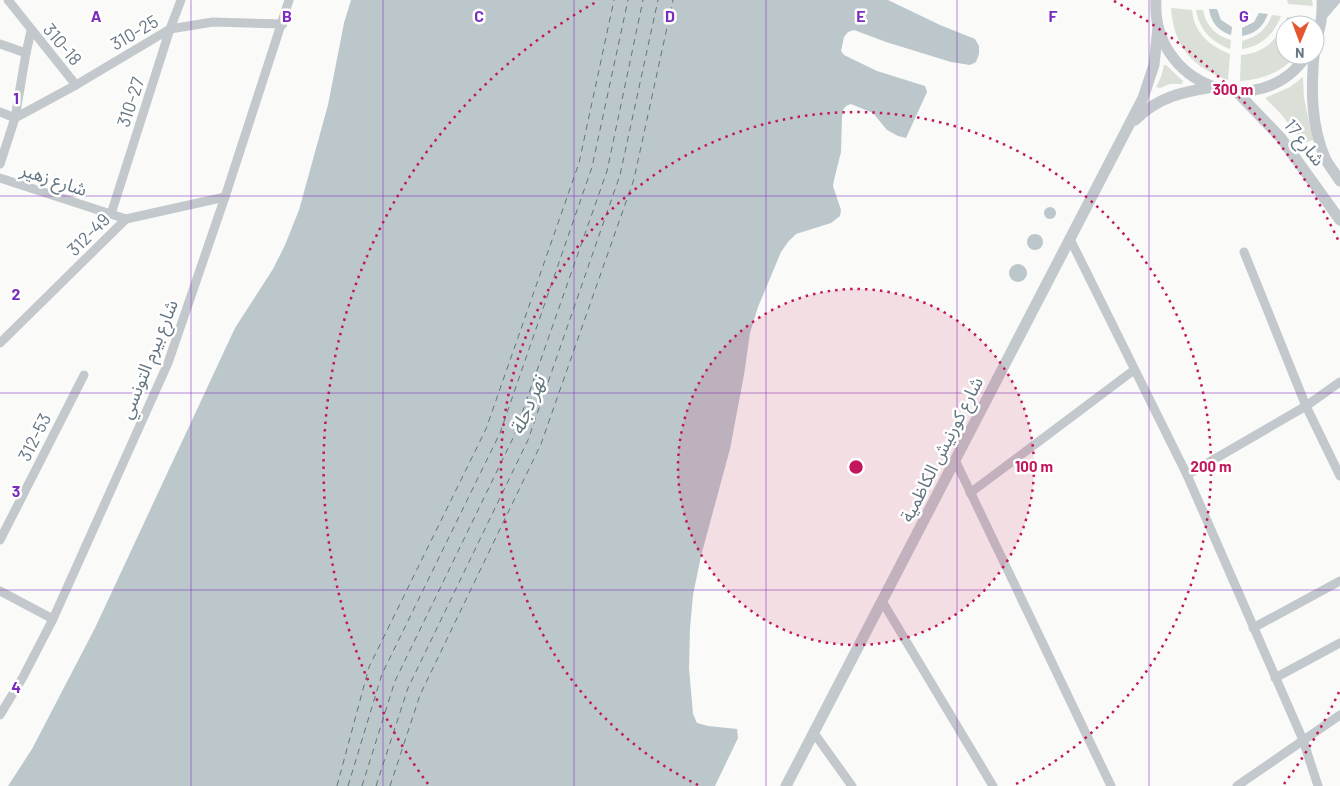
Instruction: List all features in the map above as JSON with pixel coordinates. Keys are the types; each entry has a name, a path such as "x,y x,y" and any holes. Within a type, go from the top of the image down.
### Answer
{"street":[{"name":"310-18","path":"8,0 31,32 76,85"},
{"name":"310-27","path":"111,214 181,0"},
{"name":"شارع بيرم التونسي","path":"0,715 23,677 53,619 168,363 290,0"},
{"path":"1156,0 1158,27 1169,53 1178,65 1194,78 1213,87 1236,91 1260,88 1283,79 1300,65"},
{"path":"1322,0 1323,14"},
{"path":"1323,14 1335,0"},
{"name":"310-25","path":"14,118 76,85 170,29 213,22 283,24"},
{"name":"شارع كورنيش الكاظمية","path":"786,786 1143,98 1154,65 1158,27"},
{"path":"0,164 14,118 31,32"},
{"path":"0,44 26,53"},
{"name":"شارع 17","path":"1313,65 1311,88 1315,126 1325,159 1340,180"},
{"name":"شارع كورنيش الكاظمية","path":"1126,128 1143,112 1162,100 1184,92 1213,87"},
{"name":"شارع 17","path":"1236,91 1281,138 1340,220"},
{"path":"0,112 14,118"},
{"name":"شارع زهير","path":"0,178 126,219"},
{"name":"312-49","path":"0,343 126,219 225,197"},
{"path":"1070,239 1187,475 1303,740 1318,786"},
{"path":"1244,252 1306,406 1340,476"},
{"path":"970,493 1134,370"},
{"name":"312-53","path":"0,540 84,374"},
{"path":"1187,475 1306,406 1340,382"},
{"path":"955,460 1111,786"},
{"path":"1253,628 1340,581"},
{"path":"0,591 53,619"},
{"path":"882,601 993,786"},
{"path":"1275,678 1340,643"},
{"path":"1237,786 1340,715"},
{"path":"814,733 852,786"}],"shaded area":[{"path":"1287,0 1312,0 1313,6 1288,4"},
{"path":"1171,8 1192,10 1196,25 1204,38 1230,54 1228,80 1204,69 1187,54 1176,34"},
{"path":"1196,10 1203,10 1204,16 1212,30 1231,40 1230,49 1218,43 1207,34 1200,24"},
{"path":"1272,15 1275,15 1275,28 1271,34 1255,46 1242,49 1242,41 1260,32 1267,25"},
{"path":"1275,39 1275,65 1286,65 1264,77 1240,81 1241,55 1250,54"},
{"path":"1164,65 1183,81 1182,84 1156,87"},
{"path":"1303,77 1304,98 1313,140 1304,143 1280,113 1265,98 1290,87"}],"water":[{"name":"نهر دجلة","path":"351,0 888,0 940,25 975,39 979,46 976,62 970,65 951,62 854,30 848,32 844,37 841,51 844,55 877,71 925,86 927,92 906,138 887,130 873,113 851,104 843,110 841,152 833,186 841,210 840,216 831,223 796,234 788,242 781,252 758,307 750,333 730,449 701,556 693,595 690,628 689,668 693,714 697,723 737,729 738,738 715,786 8,786 32,749 95,628 235,328 273,269 285,245 299,210 328,105 344,23"},
{"path":"1209,9 1217,9 1221,20 1232,27 1231,35 1222,31 1216,25 1211,18"},
{"path":"1259,13 1268,14 1264,23 1255,32 1242,36 1242,28 1254,22"},
{"path":"1052,207 1055,208 1055,218 1048,219 1045,218 1044,211 1045,208"},
{"path":"1035,234 1043,242 1035,250 1027,242"},
{"path":"1018,264 1024,267 1027,273 1024,279 1018,282 1012,279 1009,273 1012,267"}],"ferry route":[{"path":"337,786 369,667 486,429 579,163 614,0"},
{"path":"348,786 382,674 500,433 592,167 628,0"},
{"path":"362,786 395,681 514,436 607,171 643,0"},
{"path":"376,786 408,688 528,440 620,175 658,0"},
{"path":"390,786 420,695 541,444 634,179 673,0"}]}
